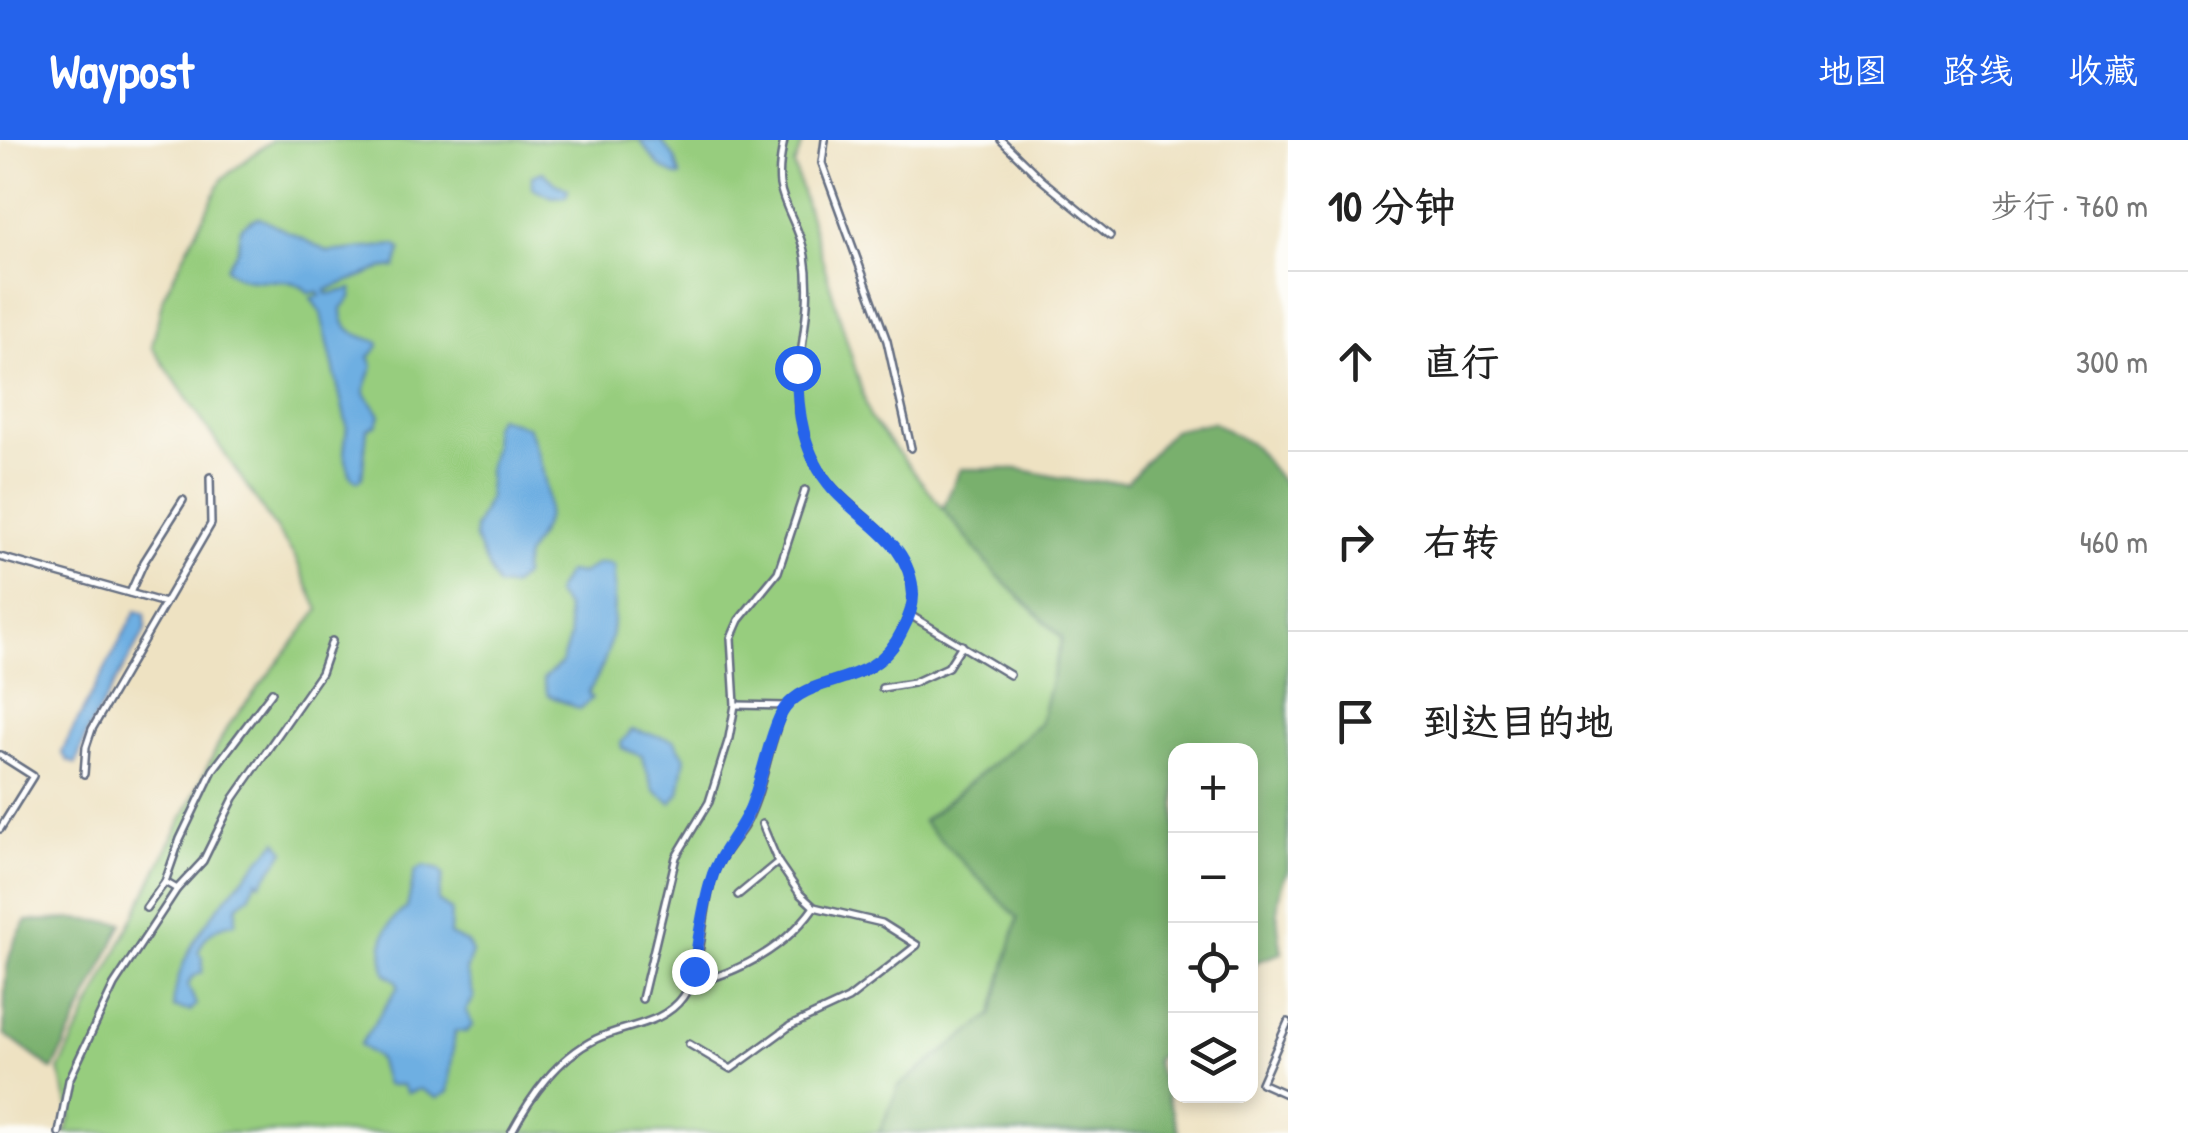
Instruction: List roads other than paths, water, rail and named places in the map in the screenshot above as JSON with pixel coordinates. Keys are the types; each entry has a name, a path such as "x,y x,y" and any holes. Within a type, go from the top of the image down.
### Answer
{"street":[{"path":"510,1133 541,1085 562,1062 593,1040 645,1024 671,1011 691,984 713,875 744,826 786,706 805,693 849,678 885,656 894,647 910,614 913,596 903,557 882,532 832,488 817,466 803,433 797,401 797,368 809,302 799,227 780,188 784,140"},
{"path":"824,140 822,163 827,182 887,341 911,448"},
{"path":"1000,140 1110,236"},
{"path":"84,774 92,729 212,524 210,476"},
{"path":"642,998 676,857 709,802 730,738 735,704 730,638 738,620 778,572 805,490"},
{"path":"130,593 144,562 183,500"},
{"path":"0,557 165,603"},
{"path":"910,614 1010,676"},
{"path":"59,1133 70,1080 114,986 176,889 203,860 234,798 321,674 332,641"},
{"path":"882,688 913,683 948,667 962,645"},
{"path":"146,908 165,882 180,839 213,770 272,692"},
{"path":"735,704 786,706"},
{"path":"0,755 33,776 0,829"},
{"path":"689,1044 731,1069 790,1026 848,999 916,945 882,923 814,907 778,862 762,824"},
{"path":"738,895 778,862"},
{"path":"165,882 176,889"},
{"path":"691,984 716,978 780,945 800,928 814,907"},
{"path":"1288,1022 1261,1083 1288,1095"}],"water":[{"path":"640,140 660,140 675,158 680,176 658,165"},
{"path":"543,172 568,189 566,196 552,197 532,187 532,176"},
{"path":"259,217 329,252 395,245 401,249 396,267 380,269 326,290 327,294 352,289 351,298 342,308 344,322 379,346 369,357 373,366 365,390 380,415 377,424 367,429 362,478 358,481 351,477 344,453 347,426 321,313 311,298 320,296 318,292 309,293 290,282 246,279 226,268 236,252 241,229"},
{"path":"498,417 528,427 546,486 548,509 525,559 523,576 511,587 497,586 475,539 475,528 489,497 492,428"},
{"path":"605,563 614,566 612,632 604,661 588,693 592,698 580,709 548,695 543,679 561,664 570,637 566,607 555,594 567,572 582,574"},
{"path":"136,611 145,614 146,629 87,732 76,764 68,761 62,753 69,737"},
{"path":"632,730 674,740 685,757 679,793 671,803 653,789 642,756 622,748 621,743"},
{"path":"277,841 285,851 237,906 235,923 208,935 198,952 203,958 202,972 191,978 188,985 196,1005 190,1011 173,1007 177,982 197,937"},
{"path":"424,866 440,870 443,875 438,901 451,910 450,935 467,943 472,952 466,971 474,997 466,1011 473,1025 466,1032 455,1031 448,1092 437,1098 420,1089 407,1093 402,1085 386,1085 378,1058 360,1045 398,987 397,981 386,974 384,936 392,921 407,908 415,871"}]}
